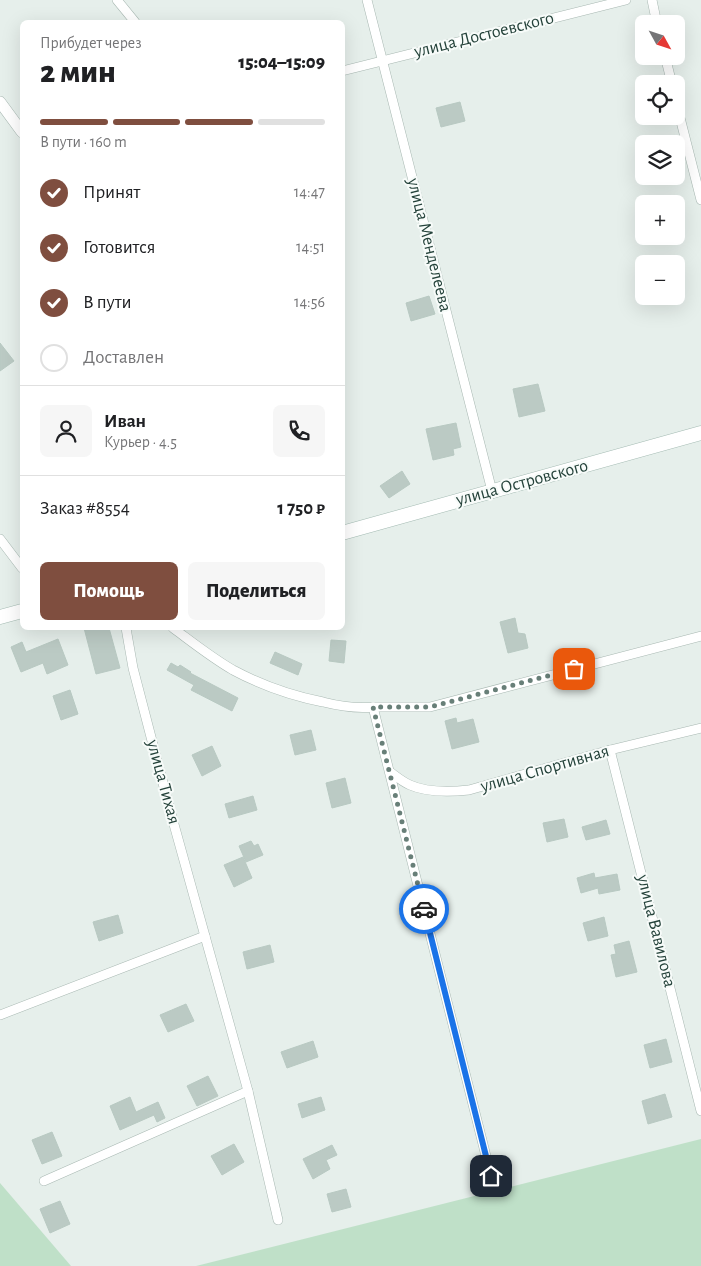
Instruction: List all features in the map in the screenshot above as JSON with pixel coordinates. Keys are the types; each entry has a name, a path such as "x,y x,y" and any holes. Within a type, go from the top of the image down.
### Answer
{"main road":[{"name":"улица Островского","path":"345,532 701,433"},
{"path":"0,616 20,611"}],"street":[{"path":"117,0 133,20"},
{"name":"улица Менделеева","path":"367,0 492,491"},
{"name":"улица Достоевского","path":"345,70 626,0"},
{"path":"652,0 655,15"},
{"path":"0,102 20,129"},
{"path":"682,125 701,200"},
{"path":"0,540 20,565"},
{"name":"улица Тихая","path":"126,630 136,678 248,1091 278,1220"},
{"path":"176,630 232,669 270,687 305,698 362,709 373,707 430,707 701,636"},
{"path":"373,707 491,1176"},
{"name":"улица Спортивная","path":"390,772 411,785 437,791 469,790 610,750 701,728"},
{"name":"улица Вавилова","path":"610,750 701,1111"},
{"path":"0,1015 205,936"},
{"path":"44,1181 248,1091"}],"green space":[{"path":"701,1139 701,1266 196,1266"},
{"path":"0,1183 71,1266 0,1266"}],"building":[{"path":"460,102 465,121 441,127 436,108"},
{"path":"429,296 435,314 411,321 406,303"},
{"path":"0,343 14,361 0,371"},
{"path":"538,384 545,411 519,417 513,389"},
{"path":"456,423 461,447 453,449 454,455 433,460 426,429"},
{"path":"402,471 410,484 389,498 380,486"},
{"path":"515,618 518,633 525,634 528,648 508,653 500,622"},
{"path":"85,630 110,630 120,668 96,674"},
{"path":"58,639 68,665 47,674 43,663 21,672 11,647 22,642 26,652"},
{"path":"331,640 346,641 344,663 329,661"},
{"path":"275,652 302,664 298,675 270,663"},
{"path":"171,663 178,667 180,665 190,673 238,698 232,711 191,690 194,685 167,670"},
{"path":"70,690 78,714 61,720 53,696"},
{"path":"456,718 457,723 473,719 479,742 452,749 445,721"},
{"path":"311,730 316,750 295,755 290,735"},
{"path":"212,746 221,766 202,776 192,755"},
{"path":"345,778 351,803 332,808 326,783"},
{"path":"253,796 257,810 229,818 225,804"},
{"path":"564,819 568,837 547,842 543,823"},
{"path":"606,820 610,834 586,840 582,827"},
{"path":"251,841 254,846 258,844 263,855 246,862 239,846"},
{"path":"243,857 252,878 234,887 224,865"},
{"path":"594,873 595,878 617,874 620,890 599,894 598,888 581,893 577,878"},
{"path":"118,915 123,933 99,941 93,922"},
{"path":"604,917 608,936 588,941 583,923"},
{"path":"629,941 637,972 616,977 611,955 616,954 614,945"},
{"path":"270,945 274,962 247,969 243,952"},
{"path":"186,1004 194,1021 168,1032 160,1015"},
{"path":"666,1039 672,1062 650,1068 644,1045"},
{"path":"313,1041 318,1057 287,1068 281,1052"},
{"path":"208,1076 218,1096 197,1106 187,1086"},
{"path":"665,1094 672,1117 648,1124 642,1101"},
{"path":"130,1097 136,1112 158,1102 165,1118 157,1122 154,1115 120,1130 110,1106"},
{"path":"321,1097 325,1110 302,1118 298,1104"},
{"path":"52,1132 62,1156 42,1164 32,1140"},
{"path":"234,1144 244,1162 222,1175 211,1156"},
{"path":"332,1145 337,1155 326,1160 330,1169 313,1179 303,1159"},
{"path":"346,1189 351,1207 332,1212 327,1194"},
{"path":"60,1201 70,1224 50,1233 40,1209"}],"way so far":[{"path":"424,909 373,707 430,707 574,669"}],"route":[{"path":"424,909 491,1176"}]}
